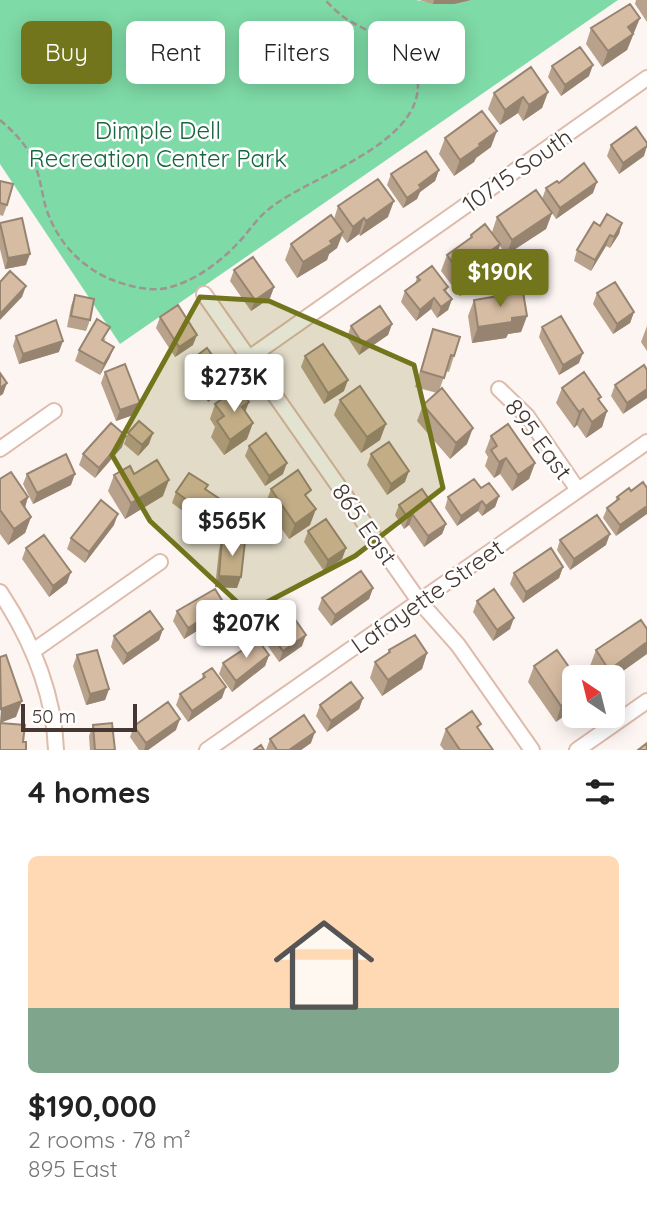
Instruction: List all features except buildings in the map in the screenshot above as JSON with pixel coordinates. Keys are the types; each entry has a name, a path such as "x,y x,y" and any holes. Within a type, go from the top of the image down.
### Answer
{"street":[{"name":"10715 South","path":"249,358 647,78"},
{"name":"865 East","path":"204,294 419,601 458,645 532,750"},
{"name":"895 East","path":"499,389 527,416 578,490"},
{"path":"0,449 54,411"},
{"name":"Lafayette Street","path":"207,750 647,442"},
{"path":"33,651 159,562"},
{"path":"0,592 33,651 52,713 56,750"},
{"path":"578,750 647,701"}],"path":[{"path":"0,120 15,133 27,149 40,178 56,233 73,254 110,279 140,288 171,288 215,265 268,209 291,193 367,153 382,142 400,125 415,105 419,89 412,62 402,52 344,17 325,0"}],"highlighted area":[{"path":"200,297 269,301 414,365 443,488 355,556 248,612 150,521 112,455"}],"green space":[{"name":"Dimple Dell Recreation Center Park","path":"0,0 416,0 443,3 471,0 618,0 120,344 0,164"}]}
